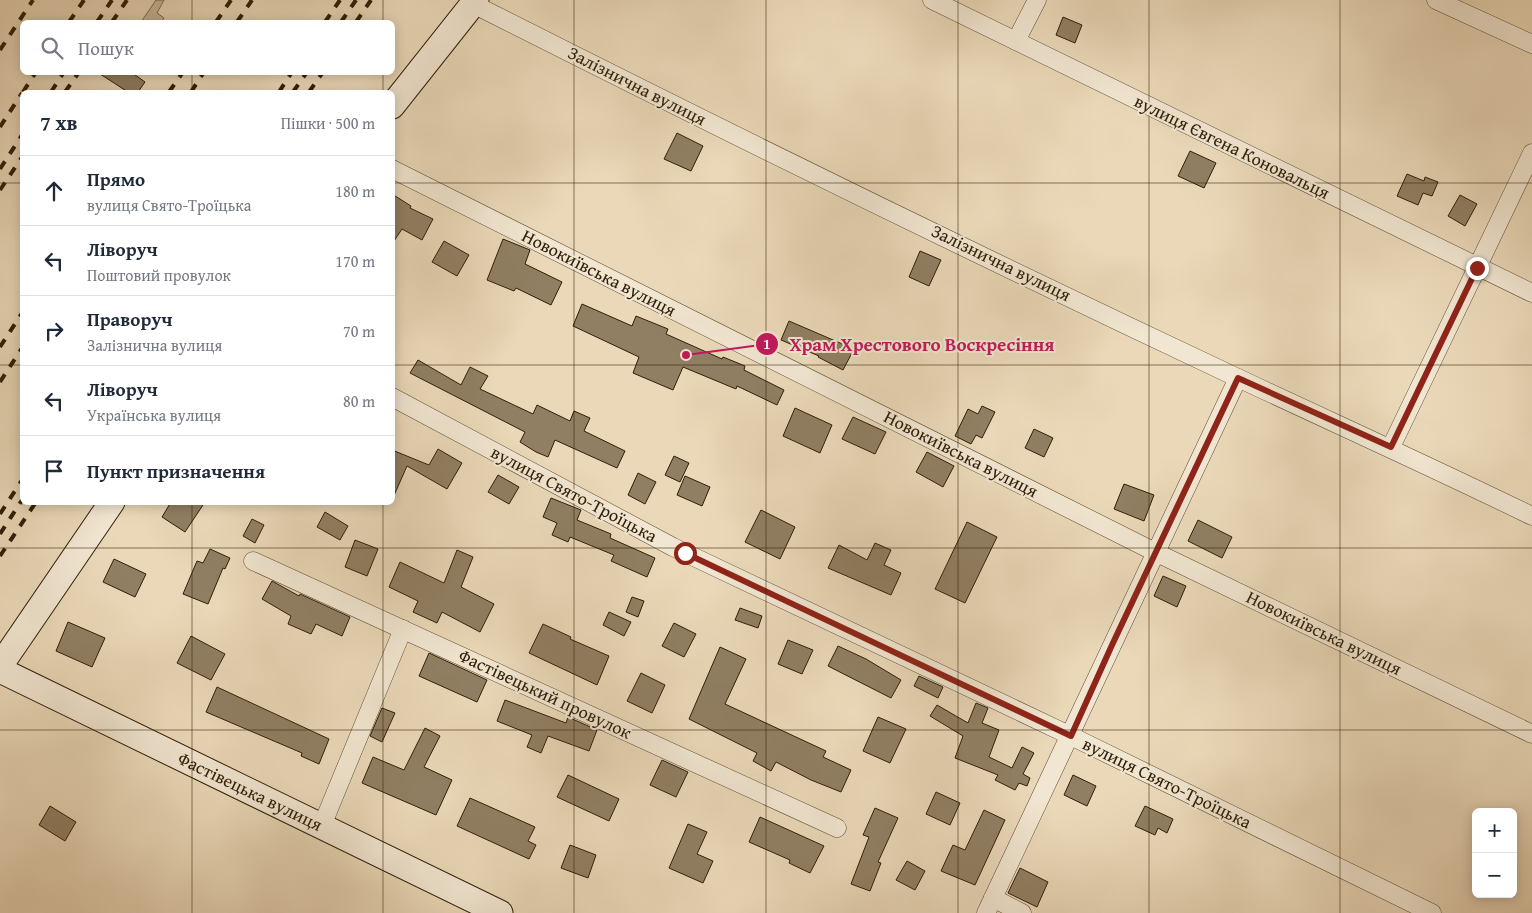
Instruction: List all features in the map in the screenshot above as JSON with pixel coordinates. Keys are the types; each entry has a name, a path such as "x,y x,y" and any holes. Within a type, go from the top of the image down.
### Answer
{"main road":[{"path":"395,102 475,2"},
{"path":"0,666 110,505"},
{"name":"Фастівецька вулиця","path":"0,670 321,828 500,913"}],"street":[{"name":"вулиця Євгена Коновальця","path":"932,0 1532,294"},
{"path":"1016,41 1037,0"},
{"path":"1436,0 1532,44"},
{"name":"Залізнична вулиця","path":"475,2 694,115 1238,378 1391,447 1532,516"},
{"path":"1391,447 1532,153"},
{"name":"Новокиївська вулиця","path":"395,171 1155,552 1532,734"},
{"path":"1022,913 990,905 1238,378"},
{"name":"вулиця Свято-Троїцька","path":"395,399 673,547 1071,736 1432,913"},
{"name":"Фастівецький провулок","path":"253,561 837,828"},
{"path":"321,828 403,629"}],"shaded area":[{"path":"156,0 164,0 157,13 164,18 162,20 142,20"}],"building":[{"path":"1063,17 1082,25 1075,43 1056,35"},
{"path":"102,75 135,75 145,82 139,90 125,90"},
{"path":"677,133 703,146 691,171 664,159"},
{"path":"1190,151 1216,163 1204,188 1178,176"},
{"path":"1407,174 1424,181 1425,177 1438,182 1432,196 1423,193 1418,205 1397,196"},
{"path":"1460,195 1477,204 1465,226 1448,216"},
{"path":"395,196 411,206 410,208 433,219 422,240 402,229 395,240"},
{"path":"503,239 530,250 525,264 562,282 551,305 516,288 514,291 487,280"},
{"path":"444,241 469,255 457,276 432,262"},
{"path":"920,251 941,260 929,286 909,277"},
{"path":"582,304 632,326 636,316 668,329 666,334 722,359 723,357 745,366 744,370 784,390 777,405 737,386 736,389 683,367 673,390 633,373 639,357 573,326"},
{"path":"789,321 854,349 843,370 819,356 781,340"},
{"path":"418,360 461,385 470,367 488,376 480,389 533,414 537,405 570,421 574,411 590,418 584,431 625,451 617,468 555,440 548,457 536,452 520,442 525,432 410,373"},
{"path":"982,406 995,412 982,438 976,435 971,444 955,436 968,409 978,414"},
{"path":"795,408 832,425 820,453 783,436"},
{"path":"853,417 886,432 875,454 842,439"},
{"path":"1034,429 1053,438 1044,457 1025,448"},
{"path":"438,449 462,463 447,489 407,466 395,493 395,451 429,465"},
{"path":"927,452 954,466 943,487 916,472"},
{"path":"674,456 689,463 680,482 665,475"},
{"path":"638,473 656,482 645,504 628,495"},
{"path":"498,475 519,487 509,504 488,492"},
{"path":"685,476 710,487 702,506 677,495"},
{"path":"1124,484 1154,495 1144,521 1114,509"},
{"path":"551,498 581,510 577,520 611,534 610,538 655,558 647,577 611,561 614,555 570,537 568,542 552,535 557,523 543,517"},
{"path":"169,505 203,505 185,532 162,517"},
{"path":"761,510 795,527 780,559 745,542"},
{"path":"325,512 348,526 340,540 317,527"},
{"path":"252,519 264,525 255,543 243,536"},
{"path":"1198,520 1232,537 1222,558 1188,541"},
{"path":"967,522 997,537 965,603 935,589"},
{"path":"355,540 378,549 367,576 345,567"},
{"path":"875,543 891,550 884,565 901,573 891,595 828,568 839,545 867,560"},
{"path":"210,549 230,558 225,569 223,568 208,604 183,594 197,561 203,563"},
{"path":"457,550 473,557 461,587 494,604 480,632 442,612 437,623 413,612 418,601 389,587 400,562 444,583"},
{"path":"114,559 146,574 135,597 103,582"},
{"path":"1163,576 1186,586 1177,607 1154,596"},
{"path":"272,581 299,596 300,594 350,617 342,636 316,624 311,634 288,624 291,616 262,599"},
{"path":"632,597 644,601 638,617 626,612"},
{"path":"740,608 762,616 758,628 735,620"},
{"path":"609,612 631,622 624,636 603,625"},
{"path":"68,622 105,638 92,667 56,651"},
{"path":"674,623 696,634 684,657 662,646"},
{"path":"543,624 571,637 570,639 609,656 597,685 529,653"},
{"path":"191,636 225,654 211,680 177,663"},
{"path":"788,640 813,650 802,674 778,664"},
{"path":"838,646 866,659 901,680 891,698 828,666"},
{"path":"720,647 746,659 725,704 826,751 823,757 851,770 841,792 811,780 776,762 771,771 753,761 757,753 689,719"},
{"path":"429,653 487,680 477,702 419,676"},
{"path":"641,673 665,685 652,713 627,701"},
{"path":"919,676 943,687 938,698 914,686"},
{"path":"217,687 329,739 319,764 301,756 302,753 206,712"},
{"path":"505,700 566,723 568,717 597,730 589,751 548,736 541,753 527,747 532,735 497,721"},
{"path":"976,703 988,708 982,723 999,730 989,757 1012,768 1022,747 1034,753 1023,774 1030,778 1027,786 1019,783 1015,790 995,780 998,775 955,758 963,736 930,716 937,705 968,723"},
{"path":"382,708 395,713 382,742 370,736"},
{"path":"878,717 906,729 890,763 863,751"},
{"path":"425,728 440,736 424,767 452,780 436,815 362,783 373,757 404,770"},
{"path":"662,760 688,772 676,797 650,785"},
{"path":"568,775 619,799 609,821 557,797"},
{"path":"1073,775 1096,786 1087,806 1064,795"},
{"path":"936,792 960,803 950,825 926,814"},
{"path":"470,798 535,827 528,841 536,845 529,859 457,826"},
{"path":"50,806 76,822 65,841 39,825"},
{"path":"1145,806 1173,819 1167,833 1158,828 1155,835 1135,826"},
{"path":"875,808 898,818 878,862 881,863 870,891 851,884 869,837 863,835"},
{"path":"984,810 1005,820 975,885 941,871 953,845 965,850"},
{"path":"760,817 824,846 810,873 789,863 790,860 749,842"},
{"path":"688,824 707,832 697,854 713,861 703,883 669,868"},
{"path":"570,845 596,855 588,878 561,868"},
{"path":"907,861 925,871 915,890 896,880"},
{"path":"1020,868 1048,882 1037,907 1008,893"}],"railway":[{"path":"0,50 33,0"},
{"path":"70,20 84,0"},
{"path":"98,20 112,0"},
{"path":"113,20 127,0"},
{"path":"217,20 231,0"},
{"path":"238,20 252,0"},
{"path":"326,20 340,0"},
{"path":"342,20 356,0"},
{"path":"357,20 371,0"},
{"path":"24,90 34,75"},
{"path":"52,90 62,75"},
{"path":"66,90 77,75"},
{"path":"170,90 181,75"},
{"path":"192,90 202,75"},
{"path":"280,90 290,75"},
{"path":"294,90 305,75"},
{"path":"310,90 321,75"},
{"path":"0,127 20,96"},
{"path":"0,169 20,138"},
{"path":"0,190 20,160"},
{"path":"0,347 20,316"},
{"path":"0,382 20,351"},
{"path":"0,514 20,483"},
{"path":"0,534 20,503"},
{"path":"0,556 34,505"}],"place":[{"name":"Храм Хрестового Воскресіння","path":"686,355"}],"route":[{"path":"685,553 1071,736 1238,378 1391,447 1477,268"}]}
